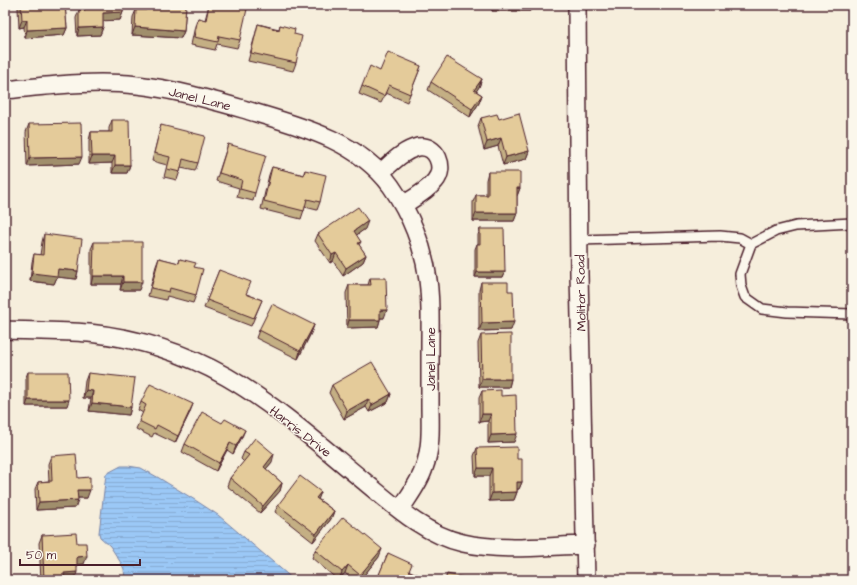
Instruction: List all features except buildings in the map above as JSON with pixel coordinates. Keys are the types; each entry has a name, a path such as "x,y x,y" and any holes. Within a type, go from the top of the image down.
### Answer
{"street":[{"name":"Molitor Road","path":"577,5 579,240 586,580"},
{"name":"Janel Lane","path":"5,90 66,84 95,83 136,85 172,90 303,127 341,144 364,158 380,173 391,186 403,205 421,247 430,293 429,452 424,470 400,510"},
{"path":"380,173 401,155 420,147 428,148 439,158 439,174 436,180 403,205"},
{"name":"Harris Drive","path":"5,330 104,335 162,348 199,363 226,376 254,394 400,510 428,528 462,543 483,547 502,548 586,545"}],"lane":[{"path":"852,223 796,226 776,231 750,244 740,274 741,286 745,296 762,309 787,312 852,314"},
{"path":"579,240 720,236 740,238 750,244"}],"water":[{"path":"121,466 141,468 218,515 294,580 125,580 124,569 121,563 110,546 100,537 99,533 106,474"}]}
